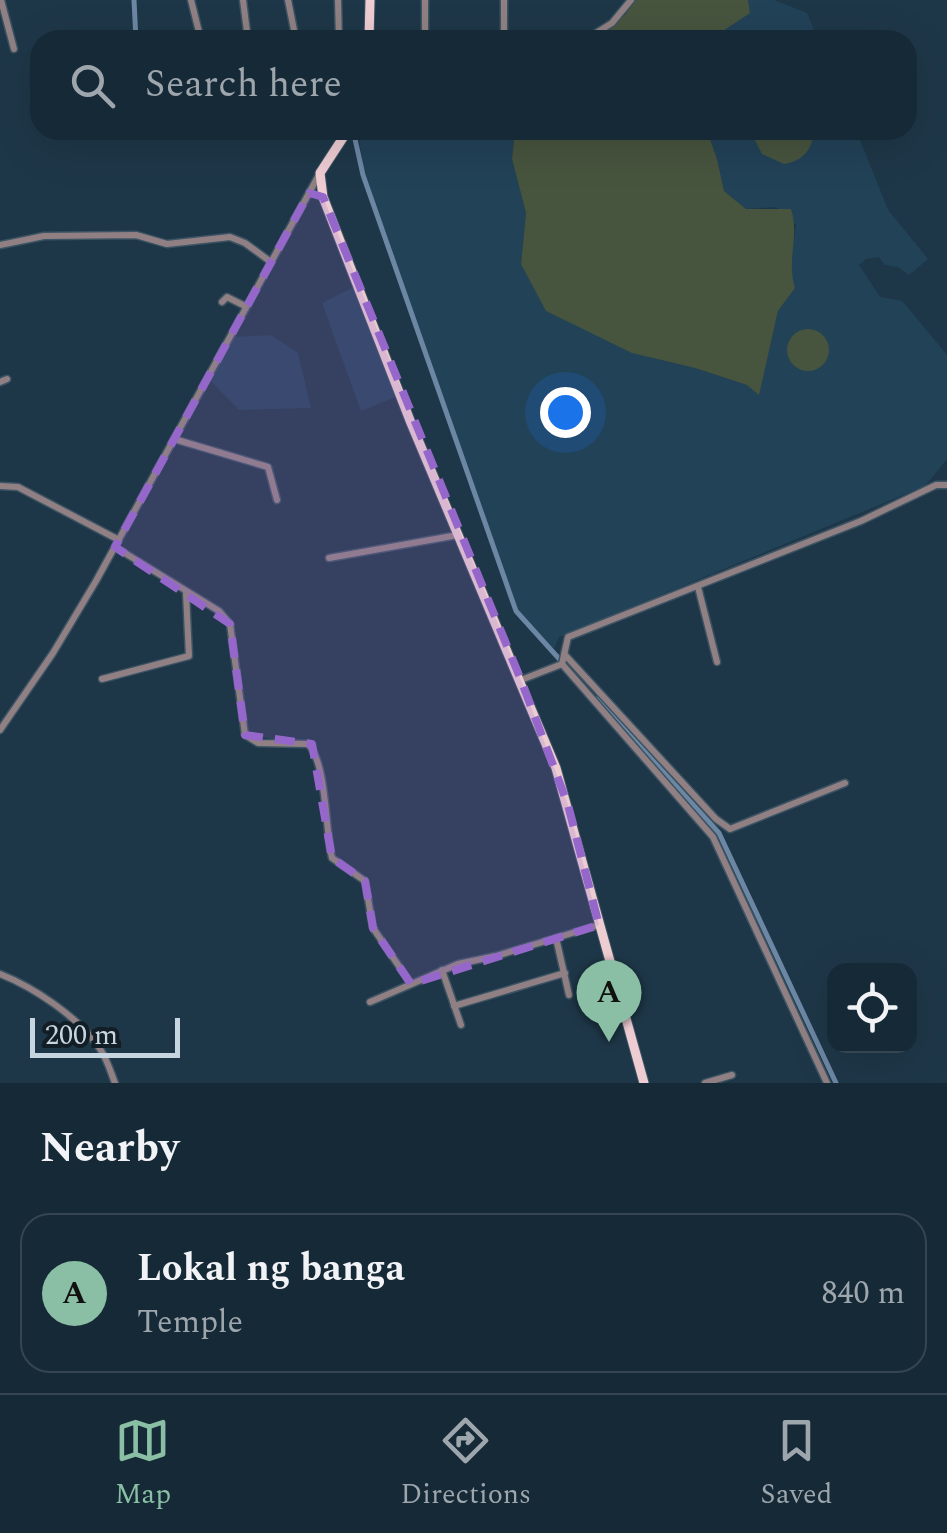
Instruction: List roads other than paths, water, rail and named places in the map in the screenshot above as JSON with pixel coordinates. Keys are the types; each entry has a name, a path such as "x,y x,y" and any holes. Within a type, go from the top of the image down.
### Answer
{"main road":[{"path":"367,0 367,30"},
{"path":"341,140 320,173 323,197 458,535 521,680 568,805 644,1083"},
{"path":"309,194 323,197"}],"street":[{"path":"1,0 14,50"},
{"path":"191,0 198,30"},
{"path":"243,0 247,30"},
{"path":"288,0 294,30"},
{"path":"338,0 339,30"},
{"path":"425,30 426,0"},
{"path":"504,0 504,30"},
{"path":"602,30 631,0"},
{"path":"0,730 53,654 117,543 320,173"},
{"path":"0,245 44,236 136,236 167,244 230,237 271,262"},
{"path":"222,302 226,297 246,306"},
{"path":"174,439 268,467 276,500"},
{"path":"827,1083 713,837 564,661 568,637 861,521 936,486 947,485"},
{"path":"0,486 18,488 117,543 218,611 230,624 245,735 258,743 308,744 314,750 332,858 365,881 373,928 412,984"},
{"path":"330,558 458,535"},
{"path":"698,587 717,662"},
{"path":"102,679 189,656 186,592"},
{"path":"521,680 564,661"},
{"path":"564,661 730,829 845,783"},
{"path":"370,1002 442,970 599,925"},
{"path":"556,938 569,995"},
{"path":"442,970 460,1026"},
{"path":"454,1006 565,973"},
{"path":"0,974 40,994 94,1040 115,1083"},
{"path":"705,1083 732,1075"}],"waterway":[{"path":"134,0 136,30"},
{"path":"355,140 363,175 516,611 562,662"},
{"path":"597,699 719,833 836,1083"}],"place":[{"name":"Lokal ng banga","path":"609,1042"}]}
